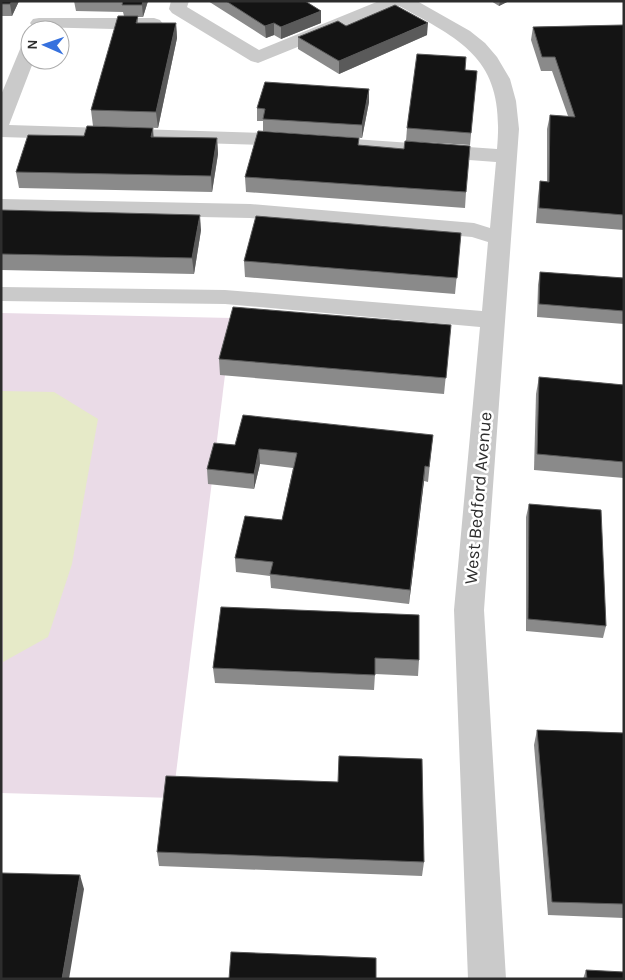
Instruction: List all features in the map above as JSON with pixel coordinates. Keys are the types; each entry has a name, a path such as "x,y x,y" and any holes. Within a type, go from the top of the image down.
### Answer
{"street":[{"path":"180,1 178,8 258,57 395,1"},
{"name":"West Bedford Avenue","path":"403,1 473,41 490,59 500,79 508,111 500,238 468,610 487,979"},
{"path":"70,21 206,25"},
{"path":"1,122 21,70"},
{"path":"1,131 268,139 506,156"},
{"path":"1,206 250,211 474,230 500,238"},
{"path":"1,294 225,297 493,320"}],"shaded area":[{"path":"1,313 232,318 173,798 1,793"},
{"path":"1,391 54,392 98,419 72,564 48,637 3,662"}],"building":[{"path":"1,1 12,1 10,4 1,4"},
{"path":"123,1 143,1 142,5 122,5"},
{"path":"226,1 305,1 321,11 281,27 274,23 265,26"},
{"path":"395,5 428,23 339,61 298,37 338,21 346,26"},
{"path":"118,16 138,16 136,23 176,23 156,112 91,110"},
{"path":"624,25 624,215 539,208 540,181 549,182 550,115 575,117 555,57 542,57 533,27"},
{"path":"417,54 466,57 465,70 477,71 471,133 407,128"},
{"path":"265,82 369,89 362,125 263,119 265,109 257,108"},
{"path":"87,126 153,128 151,137 217,138 211,176 16,172 28,135 84,136"},
{"path":"258,131 359,138 358,145 404,149 405,141 470,146 466,192 245,177"},
{"path":"1,210 200,215 192,258 1,254"},
{"path":"256,216 461,233 457,278 244,261"},
{"path":"540,272 624,278 624,311 539,304"},
{"path":"233,307 451,325 446,378 219,359"},
{"path":"539,377 624,385 624,462 537,454"},
{"path":"243,415 433,435 429,467 425,466 410,590 270,574 273,562 235,558 245,516 282,520 297,453 259,449 254,474 207,469 214,443 235,445"},
{"path":"529,504 601,510 606,626 528,619"},
{"path":"221,607 419,615 419,660 375,658 375,675 213,668"},
{"path":"537,730 624,733 624,904 552,902"},
{"path":"339,756 422,759 424,862 157,852 166,776 338,782"},
{"path":"1,873 80,875 62,979 1,979"},
{"path":"231,952 376,958 376,979 229,979"},
{"path":"586,970 624,972 624,979 587,979"}]}
